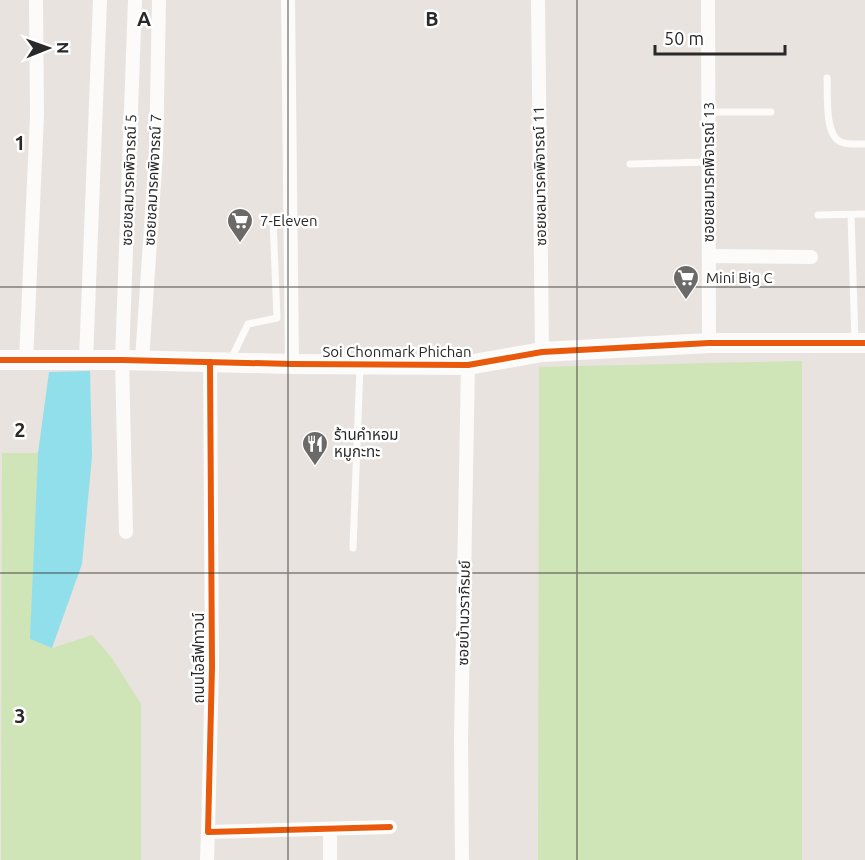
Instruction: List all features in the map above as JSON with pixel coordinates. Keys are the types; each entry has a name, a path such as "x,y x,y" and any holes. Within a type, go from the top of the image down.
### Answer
{"street":[{"path":"26,361 37,115 36,0"},
{"path":"86,361 100,0"},
{"name":"ซอยชลมารคพิจารณ์ 5","path":"132,360 135,0"},
{"name":"ซอยชลมารคพิจารณ์ 7","path":"132,360 156,153 159,0"},
{"path":"288,0 292,364"},
{"name":"ซอยชลมารคพิจารณ์ 11","path":"538,0 542,352"},
{"name":"ซอยชลมารคพิจารณ์ 13","path":"708,0 709,344"},
{"path":"709,256 811,257"},
{"name":"Soi Chonmark Phichan","path":"0,360 468,365 542,352 709,344 860,343"},
{"path":"126,532 132,360"},
{"name":"ถนนไอลีฟทาวน์","path":"207,860 212,667 210,362"},
{"name":"ซอยบ้านวราภิรมย์","path":"462,860 461,739 468,365"},
{"path":"208,832 390,827"},
{"path":"330,829 330,860"}],"lane":[{"path":"827,78 829,124 832,135 839,142 865,144"},
{"path":"709,112 771,112"},
{"path":"630,164 709,162"},
{"path":"851,214 860,343"},
{"path":"818,215 865,214"},
{"path":"230,362 248,324 277,318 273,219"},
{"path":"353,548 360,364"}],"green space":[{"path":"802,361 802,860 538,860 539,367"},
{"path":"2,453 38,453 31,639 52,648 92,635 112,658 141,704 141,860 1,860"}],"water":[{"path":"90,371 92,456 82,564 52,648 30,639 38,453 49,372"}],"cycle path":[{"path":"0,360 468,365 542,352 709,343 865,343"},
{"path":"210,362 212,667 208,832 390,827"}],"place":[{"name":"7-Eleven","path":"240,244"},
{"name":"Mini Big C","path":"686,301"},
{"name":"ร้านคำหอม หมูกะทะ","path":"315,467"}]}
